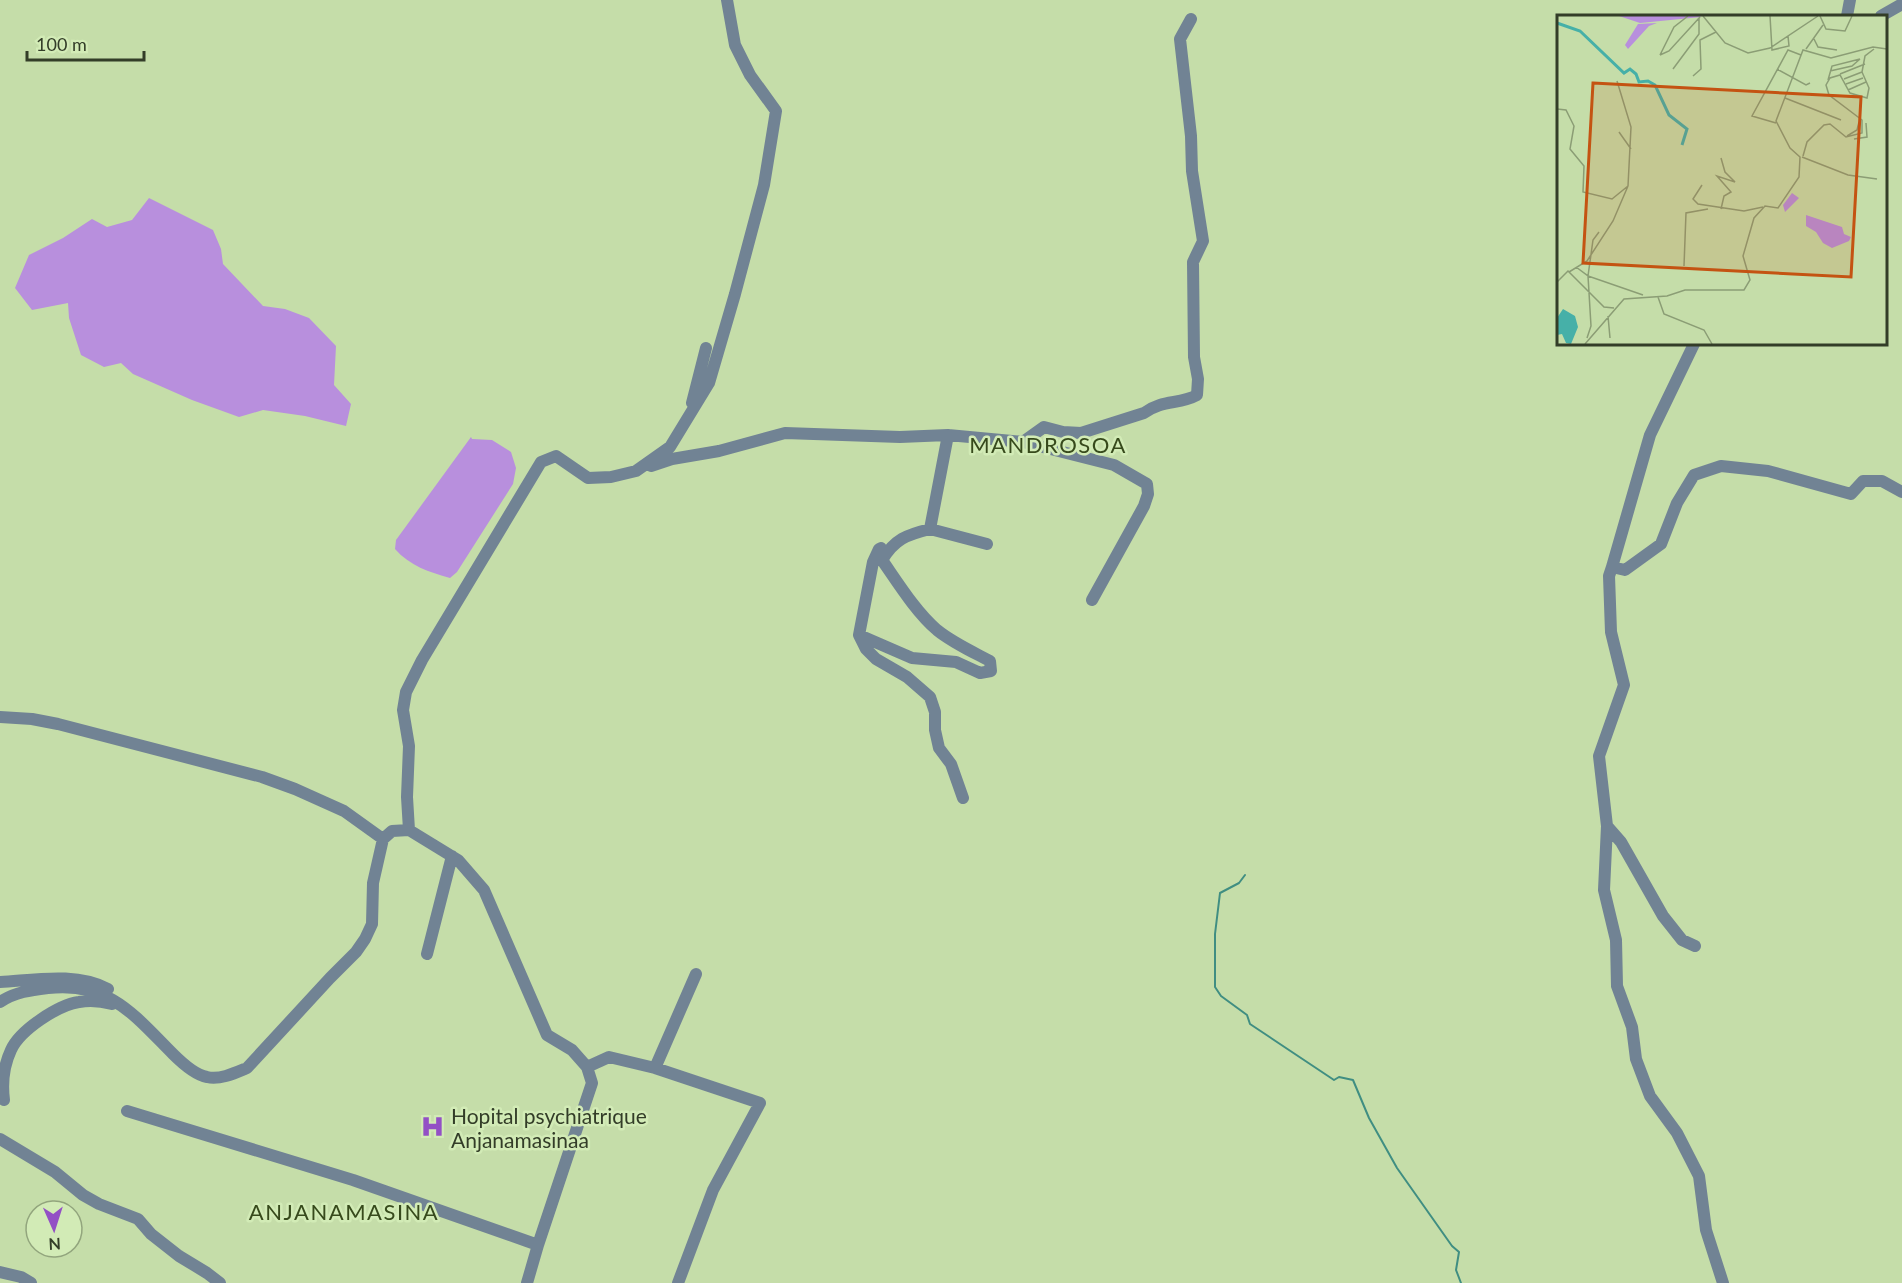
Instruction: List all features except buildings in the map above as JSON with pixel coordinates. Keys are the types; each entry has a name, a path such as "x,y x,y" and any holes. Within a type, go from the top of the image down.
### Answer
{"street":[{"path":"636,471 670,447 709,383 764,185 776,111 750,75 735,45 727,0"},
{"path":"1846,15 1850,0"},
{"path":"1883,15 1902,4"},
{"path":"1023,442 1044,427 1063,432 1082,433 1144,413 1166,402 1186,402 1197,395 1198,379 1194,357 1193,262 1203,241 1192,171 1191,136 1180,39 1191,20"},
{"path":"1694,345 1650,435 1612,567 1610,576 1611,632 1624,685 1599,756 1607,826 1604,890 1616,940 1617,986 1632,1027 1636,1059 1650,1096 1677,1133 1699,1176 1706,1230 1723,1283"},
{"path":"689,413 706,348"},
{"path":"409,830 407,797 409,746 403,710 406,692 422,660 541,462 556,456 588,478 611,477 672,459 719,451 785,433 900,438 948,435 1023,442 1114,465 1147,484 1148,494 1144,506 1092,600"},
{"path":"930,529 948,435"},
{"path":"1612,567 1625,570 1661,544 1677,503 1694,475 1721,466 1768,471 1851,494 1863,481 1882,481 1902,492"},
{"path":"963,798 951,764 939,748 934,730 935,712 930,697 907,677 876,659 866,649 859,635 873,562 879,549 910,534 930,529 987,544"},
{"path":"859,635 912,658 956,662 980,673 991,671 990,661 937,630 911,601 882,560 891,545"},
{"path":"0,717 32,719 58,724 262,777 344,811 383,839"},
{"path":"1607,826 1621,842 1663,916 1682,940 1695,946"},
{"path":"0,982 59,979 88,981 106,987 116,994 124,1006 192,1070 207,1077 229,1076 247,1068 356,952 372,924 373,883 383,839 392,831 409,830 458,860 484,890 547,1035 572,1050 587,1067 592,1083 527,1283"},
{"path":"427,954 452,856"},
{"path":"655,1068 696,974"},
{"path":"0,1002 8,996 29,990 60,987 105,995 124,1006"},
{"path":"4,1100 4,1058 24,1032 47,1016 78,1002 100,1001 124,1006"},
{"path":"587,1067 609,1057 655,1068 760,1103 713,1190 678,1283"},
{"path":"127,1111 353,1180 538,1245"},
{"path":"0,1139 55,1172 83,1195 99,1204 138,1219 151,1234 179,1257 207,1272 220,1283"},
{"path":"0,1146 26,1160 34,1158"},
{"path":"0,1272 21,1277 31,1283"}],"shaded area":[{"path":"149,198 213,230 221,249 223,264 263,306 285,309 309,318 336,346 334,385 351,404 346,426 305,416 263,410 239,417 192,400 133,374 121,363 104,367 81,355 69,318 68,303 32,310 15,288 29,255 63,238 92,219 107,227 132,220"},
{"path":"471,437 472,439 492,440 511,452 516,468 513,484 457,572 450,578 427,571 407,560 395,549 396,540"}],"waterway":[{"path":"1245,875 1239,883 1220,893 1215,934 1215,987 1221,996 1247,1015 1250,1024 1334,1080 1339,1077 1353,1080 1369,1118 1397,1168 1452,1246 1459,1252 1456,1270 1461,1283"}],"place":[{"name":"Hopital psychiatrique Anjanamasinaa","path":"433,1127"}],"district":[{"name":"MANDROSOA","path":"1048,444"},
{"name":"ANJANAMASINA","path":"344,1211"}]}
